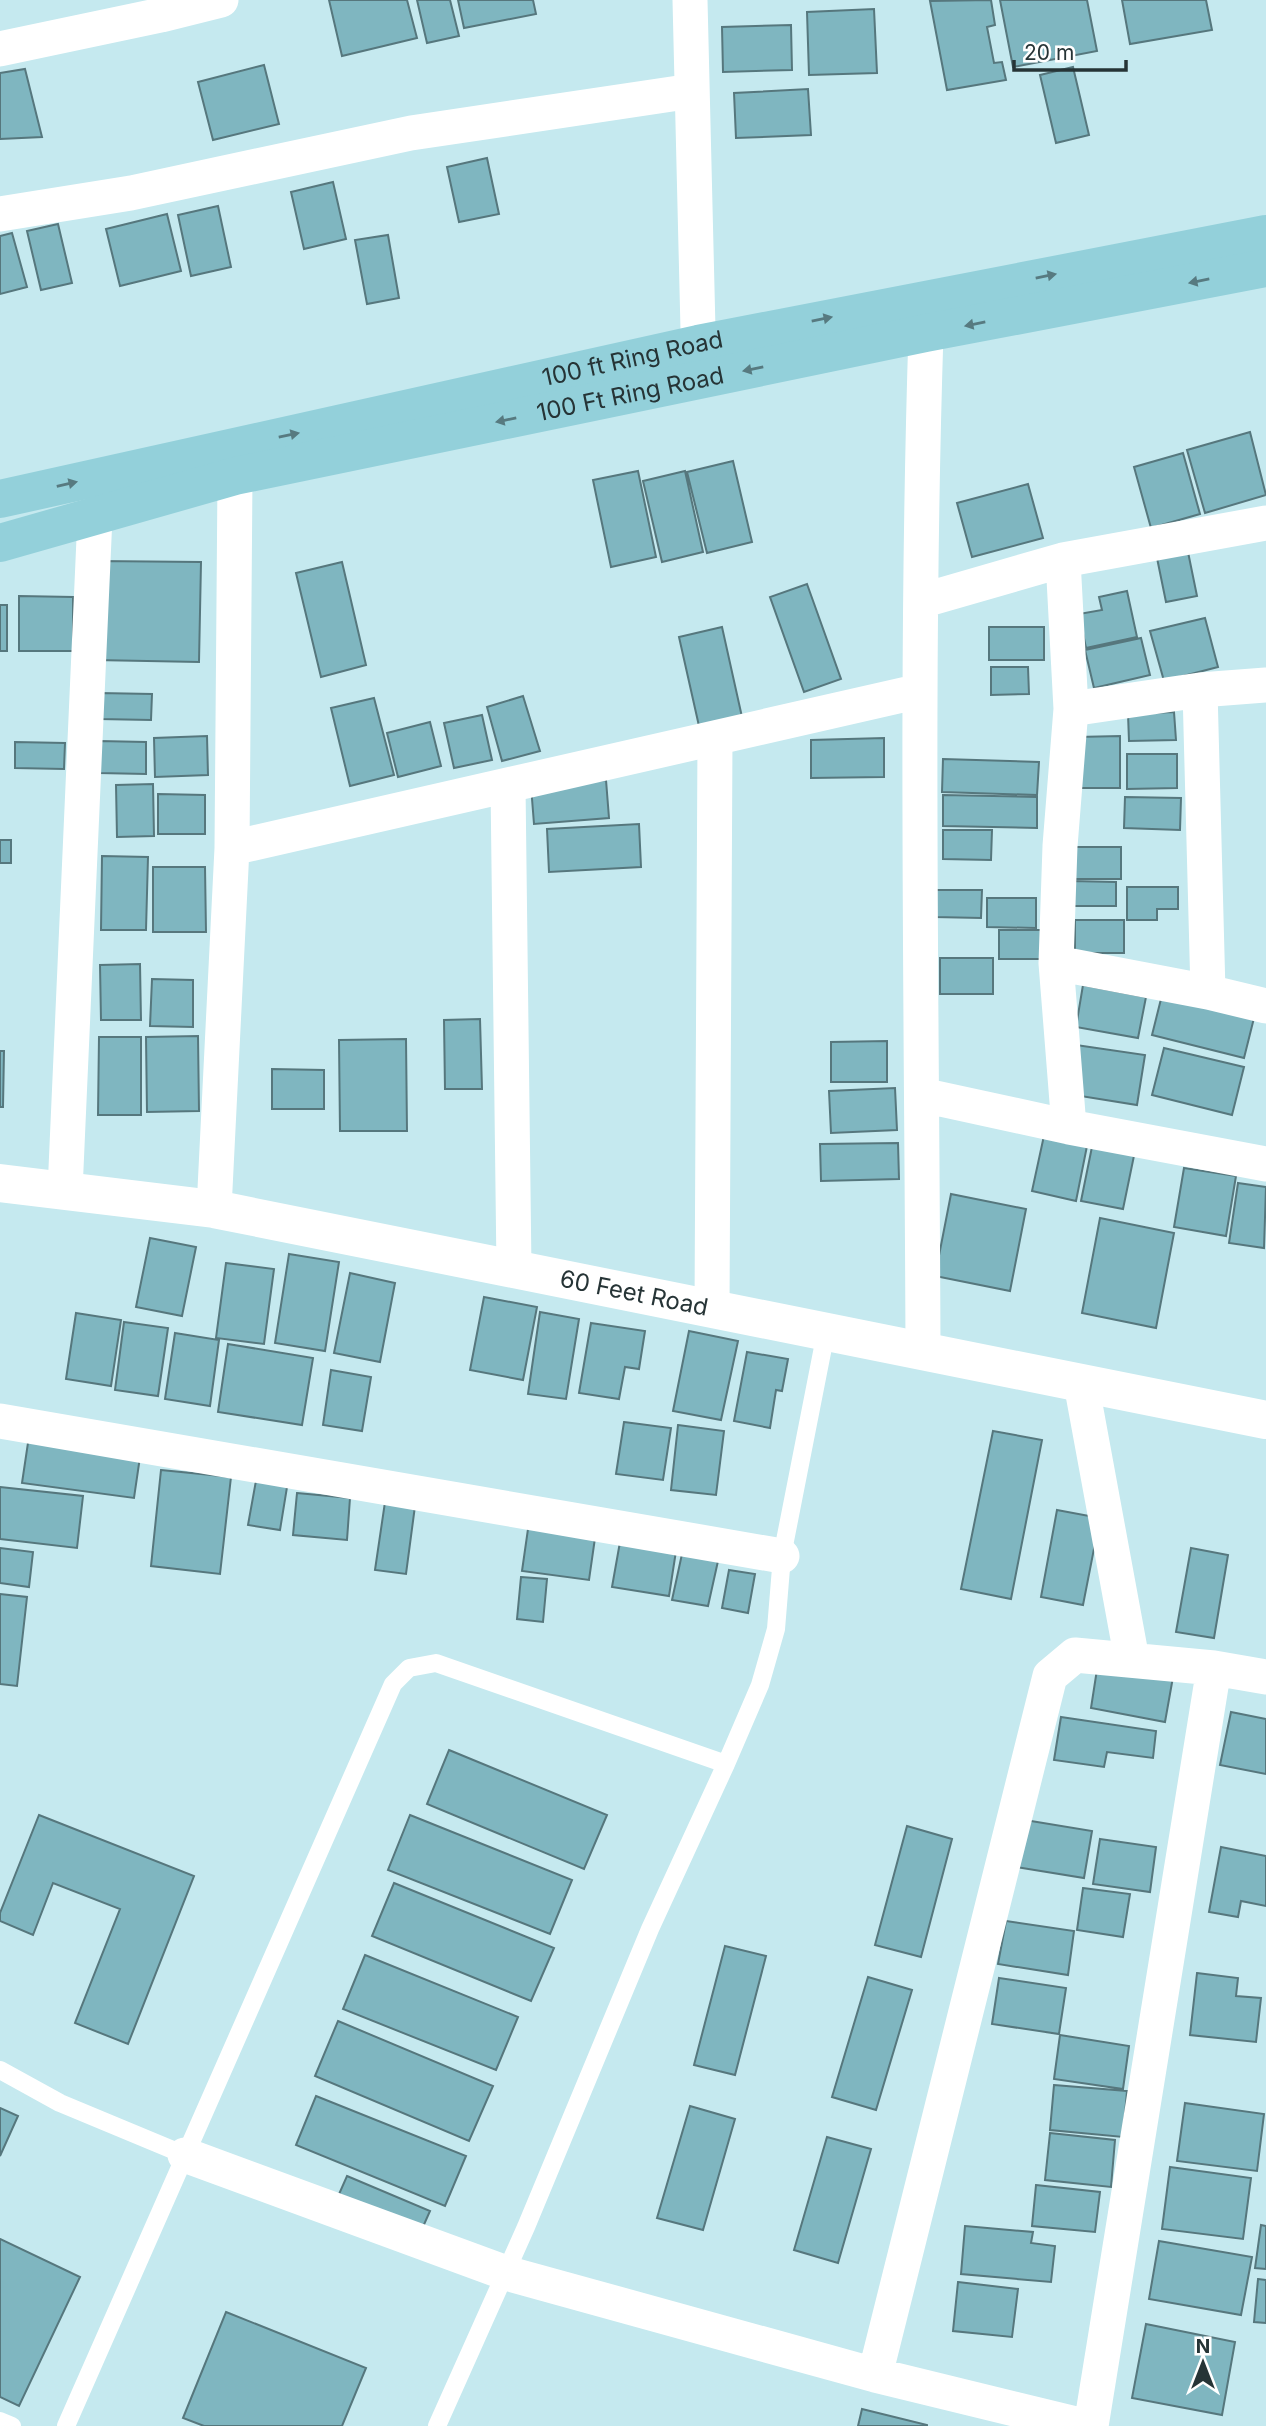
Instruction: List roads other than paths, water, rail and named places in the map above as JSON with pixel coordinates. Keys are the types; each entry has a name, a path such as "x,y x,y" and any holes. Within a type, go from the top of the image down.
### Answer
{"main road":[{"name":"100 ft Ring Road","path":"0,499 699,362 1266,234"},
{"name":"100 Ft Ring Road","path":"0,544 235,476 699,362 926,333 1266,268"}],"street":[{"path":"0,48 160,8 221,0"},
{"path":"690,0 699,362"},
{"path":"0,214 131,193 411,133 692,91"},
{"path":"923,1352 920,691 926,333"},
{"path":"214,1209 232,848 235,476"},
{"path":"65,1191 95,516"},
{"path":"921,601 1063,560 1266,523"},
{"path":"1063,560 1071,709 1060,846 1056,963 1069,1127"},
{"path":"1071,709 1200,690 1266,685"},
{"path":"1200,690 1208,992"},
{"path":"232,848 920,691"},
{"path":"712,1309 715,738"},
{"path":"508,785 514,1270"},
{"path":"1056,963 1266,1006"},
{"path":"922,1095 1069,1127 1266,1164"},
{"name":"60 Feet Road","path":"0,1183 214,1209 1266,1420"},
{"path":"1081,1383 1132,1660"},
{"path":"0,1421 782,1556"},
{"path":"874,2375 1050,1676 1075,1655 1214,1668 1266,1677"},
{"path":"1091,2426 1214,1668"},
{"path":"185,2155 506,2273 874,2375 1084,2426"}],"lane":[{"path":"438,2426 506,2273 650,1929 760,1685 776,1629 782,1556 826,1332"},
{"path":"66,2426 393,1684 409,1668 436,1663 726,1764"},
{"path":"0,2070 60,2103 185,2155"},
{"path":"0,2421 12,2426"}]}
